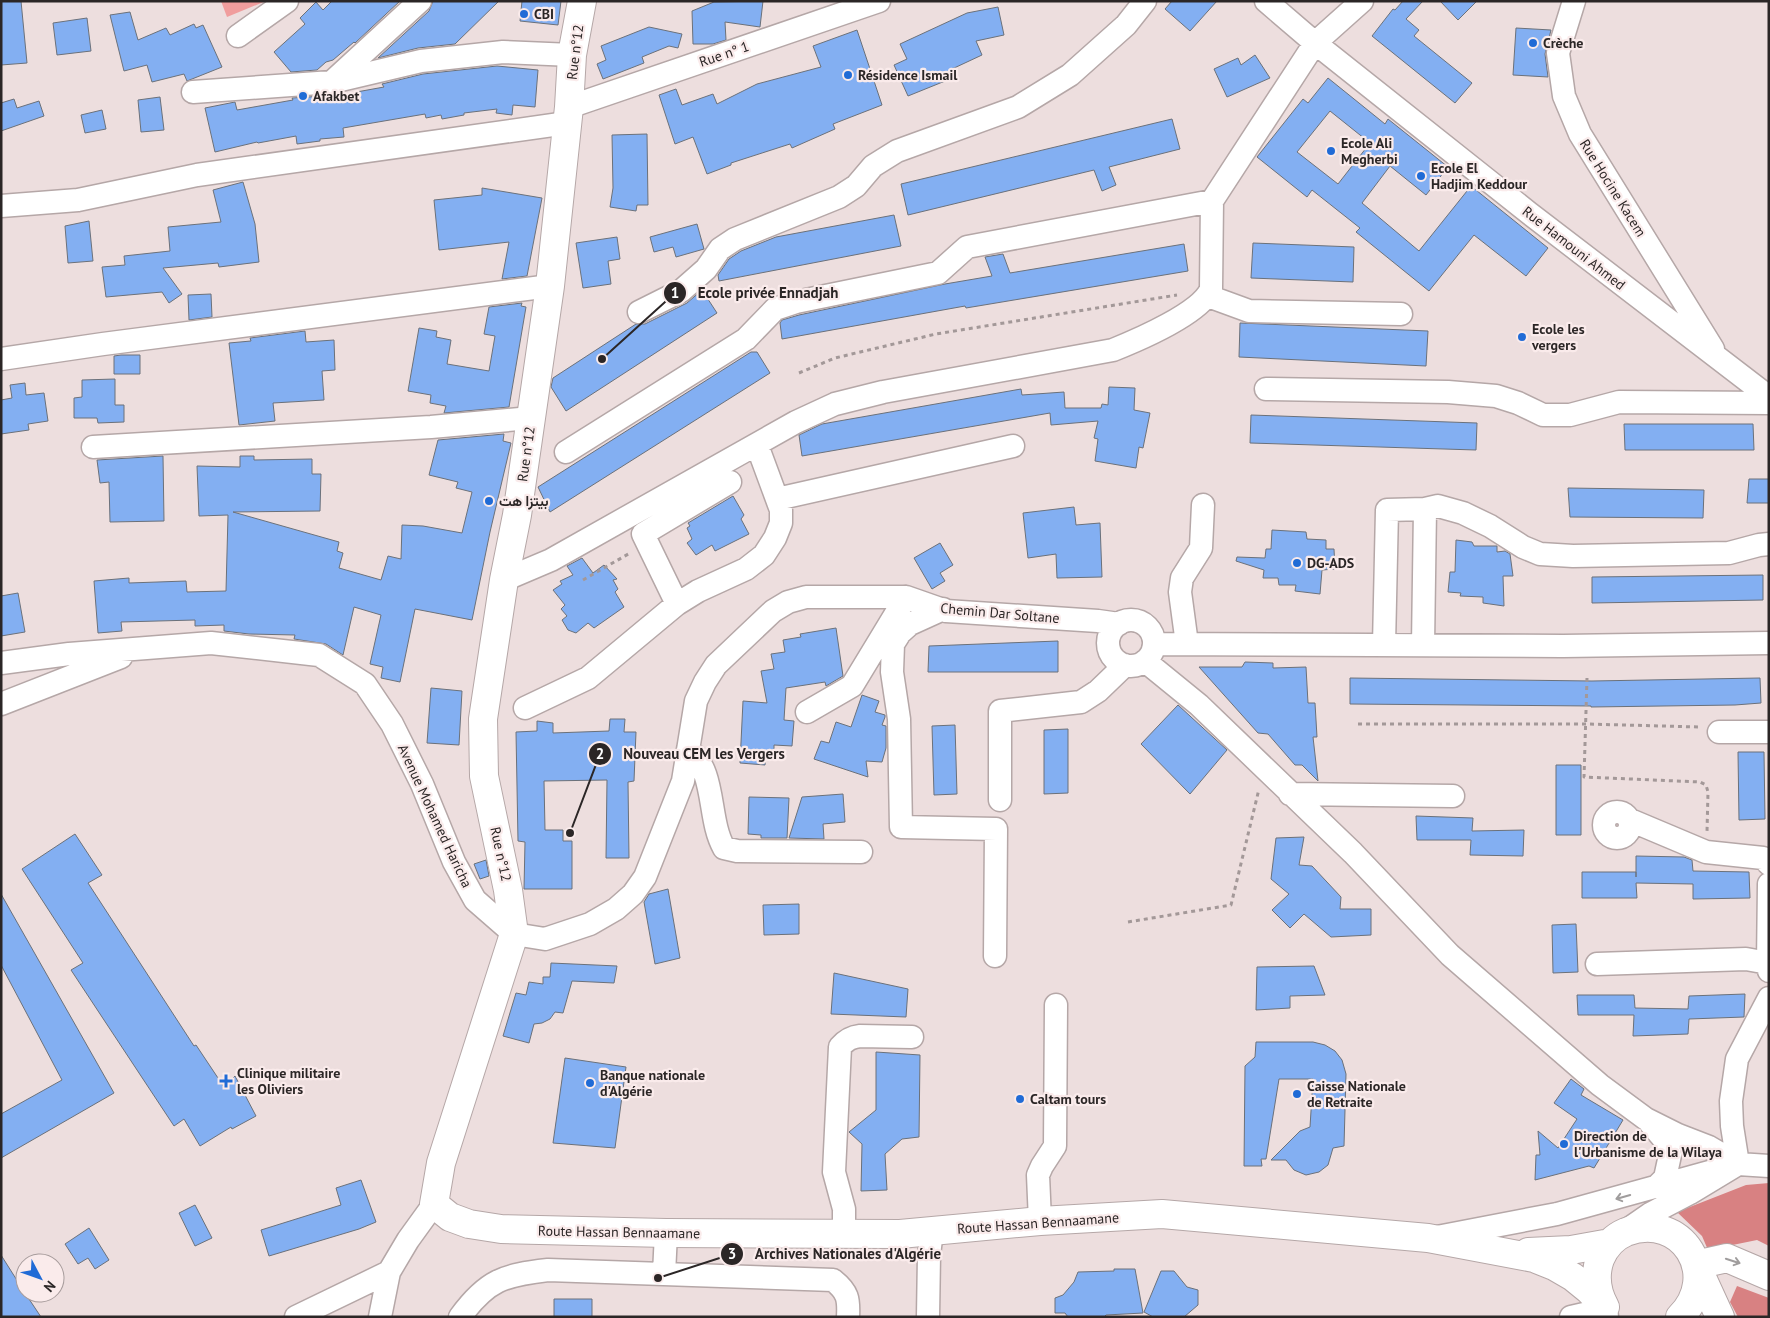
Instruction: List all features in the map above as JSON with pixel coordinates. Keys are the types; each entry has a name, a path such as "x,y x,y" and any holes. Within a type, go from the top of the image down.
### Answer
{"main road":[{"name":"Rue n°12","path":"514,934 508,890 484,776 483,719 504,580 517,515 550,286 568,115 572,55 582,1"},
{"path":"434,1204 440,1163 514,934"},
{"name":"Route Hassan Bennaamane","path":"434,1204 450,1217 468,1224 501,1229 666,1234 900,1234 1040,1221 1162,1214 1428,1238 1494,1239 1552,1252 1572,1250 1616,1238 1637,1228 1653,1227 1669,1232 1682,1240 1692,1254 1720,1317"},
{"path":"1608,1312 1600,1297 1596,1283 1597,1268 1602,1255 1616,1238"},
{"name":"Route Hassan Bennaamane","path":"1494,1239 1554,1266 1572,1277 1589,1290 1608,1312"},
{"path":"1680,1317 1695,1297 1698,1283 1697,1268 1709,1262 1727,1258 1769,1276"}],"street":[{"path":"238,36 287,1"},
{"path":"332,82 420,1"},
{"name":"Rue n° 1","path":"1,206 78,200 197,175 568,115 880,1"},
{"path":"639,312 681,291 706,268 720,249 735,239 839,197 856,186 873,166 897,151 1018,107 1070,75 1126,25 1145,1"},
{"name":"Rue Hamouni Ahmed","path":"1266,1 1315,43 1529,213 1769,397"},
{"path":"1210,293 1212,201 1315,43 1362,1"},
{"name":"Rue Hocine Kacem","path":"1574,1 1558,52 1564,96 1580,134 1720,360"},
{"path":"193,92 332,82 421,61 503,52 572,55"},
{"path":"566,452 746,339 775,309 796,302 938,273 967,247 1212,201"},
{"path":"1,359 550,286"},
{"path":"1210,293 1249,311 1401,314"},
{"path":"504,580 551,560 796,422 835,404 883,392 1113,350 1172,323 1210,293"},
{"path":"1266,389 1448,392 1496,396 1518,403 1543,415 1570,415 1619,402 1769,403"},
{"path":"93,447 431,427 531,418"},
{"path":"525,708 588,678 677,604 698,591 746,569 764,554 775,538 781,523 779,505 757,445"},
{"path":"779,505 1014,446"},
{"path":"677,604 643,534 730,482"},
{"path":"1187,644 1180,592 1182,578 1201,548 1203,505"},
{"path":"1384,645 1387,510 1424,509 1438,506 1463,513 1490,526 1523,547 1540,554 1573,556 1729,553 1769,544"},
{"path":"1423,645 1424,509"},
{"name":"Chemin Dar Soltane","path":"514,934 545,938 581,927 616,909 633,894 645,877 683,781 696,701 705,682 716,665 773,611 788,602 806,596 906,597 943,610 1119,624"},
{"path":"807,712 852,686 906,597"},
{"path":"943,610 910,624 900,633 893,644 892,672 899,719 901,827 996,829 996,956"},
{"path":"1000,800 1000,711 1081,702 1098,691 1141,657 1150,630 1140,621 1125,621 1119,624 1110,635 1110,650 1118,662 1141,657 1187,644 1769,643"},
{"name":"Avenue Mohamed Haricha","path":"1,664 69,654 211,642 320,655 365,684 392,724 422,784 454,862 475,900 514,934"},
{"path":"1,704 145,648"},
{"path":"1141,657 1199,705 1353,853 1450,954 1600,1085 1646,1119 1678,1135 1709,1147 1738,1164"},
{"path":"1719,732 1769,732"},
{"path":"688,749 701,763 707,781 718,837 724,848 737,852 861,852"},
{"path":"1290,794 1453,796"},
{"path":"1630,820 1706,852 1763,858 1769,864"},
{"path":"1597,964 1746,959 1768,967 1769,884"},
{"path":"1738,1164 1732,1126 1732,1101 1737,1059 1769,998"},
{"path":"1040,1221 1038,1175 1055,1146 1056,1005"},
{"path":"844,1234 844,1209 834,1172 840,1047 852,1037 860,1036 912,1038"},
{"path":"1646,1119 1667,1143 1670,1155 1665,1178 1656,1188"},
{"path":"1616,1238 1650,1214 1690,1193 1738,1164"},
{"path":"1494,1239 1556,1214 1738,1164 1769,1166"},
{"path":"380,1317 389,1272 408,1240 434,1204"},
{"path":"928,1317 929,1255 932,1231"},
{"path":"664,1274 666,1234"},
{"path":"460,1317 482,1291 501,1279 520,1273 548,1270 833,1280 844,1289 849,1307 848,1317"},
{"path":"296,1317 389,1272"},
{"path":"1571,1317 1608,1312"}],"path":[{"path":"799,373 835,358 936,334 1210,293"},
{"path":"582,580 633,552"},
{"path":"1586,678 1584,777 1700,782 1706,785 1708,792 1706,852"},
{"path":"1358,724 1698,726 1719,732"},
{"path":"1128,922 1231,905 1264,768"}],"shaded area":[{"path":"221,1 266,1 227,17"},
{"path":"1769,1183 1769,1246 1757,1240 1708,1250 1702,1236 1677,1212 1746,1185"},
{"path":"1737,1286 1769,1298 1769,1317 1738,1317 1730,1302"}],"building":[{"path":"1,1 21,1 27,63 1,65"},
{"path":"332,1 400,1 355,43 333,60 326,62 317,70 291,72 274,52 305,24 300,18 316,2 323,10"},
{"path":"433,1 499,1 455,44 418,48 378,58 429,11"},
{"path":"522,1 561,1 558,25 520,21"},
{"path":"763,1 760,27 725,22 726,40 713,44 693,44 692,11 714,2"},
{"path":"1172,1 1217,1 1190,31 1165,9"},
{"path":"1403,1 1423,1 1406,19 1419,30 1414,36 1472,83 1455,103 1372,36 1393,9 1395,10"},
{"path":"1440,1 1477,1 1458,20"},
{"path":"998,7 1004,35 976,41 982,55 952,69 955,77 908,96 894,65 907,59 900,44 967,13"},
{"path":"130,12 138,40 166,28 170,35 194,24 196,28 203,25 222,67 187,81 184,74 152,82 147,65 124,71 110,15"},
{"path":"87,18 91,51 57,55 53,23"},
{"path":"649,27 682,34 678,48 669,46 642,57 644,63 603,79 597,64 606,60 601,46"},
{"name":"Crèche","path":"1516,28 1551,30 1545,54 1548,77 1513,75"},
{"path":"857,30 882,105 833,124 835,129 792,148 790,144 731,163 731,165 707,174 693,137 675,144 659,95 676,89 682,105 713,94 717,104 757,84 821,67 813,46"},
{"path":"1255,55 1270,78 1227,97 1214,69 1238,58 1241,65"},
{"path":"497,66 538,70 535,107 513,105 512,115 496,113 497,109 464,113 464,115 442,119 441,115 426,118 425,114 343,128 344,137 320,139 320,141 297,144 296,136 257,142 215,152 205,108 235,102 237,110 293,100 292,98 340,95 384,87 382,84 423,74"},
{"path":"1328,78 1385,124 1388,119 1448,167 1426,195 1390,166 1362,203 1419,251 1471,186 1548,248 1526,276 1474,235 1429,291 1356,232 1360,228 1312,190 1307,197 1257,157 1303,99 1308,103","holes":["1330,111 1370,143 1338,184 1297,152"]},
{"path":"160,97 164,130 141,132 138,100"},
{"path":"14,99 17,108 39,101 44,116 1,131 1,103"},
{"path":"102,110 106,129 85,133 81,115"},
{"path":"1172,119 1180,149 1109,167 1116,185 1102,191 1094,170 908,215 901,184"},
{"path":"647,134 648,205 637,205 636,211 610,207 613,188 612,135"},
{"path":"243,182 255,224 259,262 219,267 218,263 163,268 182,294 169,303 162,292 106,297 102,267 125,265 124,256 170,251 168,227 221,222 213,190"},
{"path":"482,188 542,198 527,276 502,279 509,242 439,250 434,200 482,195"},
{"path":"894,215 901,246 719,281 718,275 729,259 741,251 776,237"},
{"path":"89,221 93,261 68,263 65,226"},
{"path":"697,224 704,249 676,257 673,247 654,252 650,237"},
{"path":"617,237 620,259 608,261 611,284 583,288 576,243"},
{"path":"1253,243 1354,247 1353,282 1251,278"},
{"path":"1184,244 1188,271 966,308 965,306 782,339 780,323 782,320 945,284 992,276 985,257 1003,254 1010,273"},
{"path":"702,290 717,313 566,411 551,387 553,378 636,324 645,324 687,303"},
{"path":"211,294 212,317 189,320 188,295"},
{"path":"522,303 521,306 526,307 509,407 444,413 446,406 430,403 431,395 408,391 419,328 437,331 436,337 451,340 447,364 489,371 495,336 484,334 489,307"},
{"path":"1240,323 1428,331 1426,366 1239,357"},
{"path":"305,331 306,342 334,340 335,370 322,371 324,400 273,403 275,421 239,425 229,343 251,341 250,338"},
{"path":"751,352 757,352 770,373 550,512 538,487"},
{"path":"140,355 140,374 114,374 114,356"},
{"path":"115,379 115,405 124,405 124,422 98,423 97,418 74,418 74,398 82,397 82,380"},
{"path":"25,383 26,395 44,393 48,421 28,424 29,430 1,434 1,400 12,398 10,385"},
{"path":"1109,387 1135,388 1134,410 1150,413 1143,448 1139,447 1136,468 1095,461 1098,439 1094,438 1098,421 1051,425 1050,413 802,456 799,435 822,424 1021,389 1022,395 1064,392 1065,408 1101,408 1102,404 1108,405"},
{"path":"1251,415 1477,423 1476,450 1250,443"},
{"path":"1624,424 1753,424 1754,450 1625,450"},
{"path":"504,434 503,441 511,443 472,620 415,609 400,682 381,678 383,667 370,664 381,615 354,607 343,655 326,644 294,639 295,635 249,634 224,631 224,625 195,626 195,620 121,622 122,631 98,633 94,581 129,578 129,583 186,581 187,592 226,591 228,515 199,516 197,466 240,467 240,456 254,456 254,460 312,459 312,474 321,474 320,511 233,512 339,542 337,551 343,553 339,568 381,580 388,556 401,559 402,525 423,526 462,533 472,492 456,488 458,482 429,475 438,440"},
{"path":"163,456 164,521 110,522 109,482 100,483 97,460"},
{"path":"1749,479 1769,479 1769,503 1747,503"},
{"path":"1568,488 1704,490 1703,518 1570,517"},
{"path":"733,496 744,515 741,519 749,534 715,551 712,545 696,555 687,543 692,539 687,528 690,526 688,523"},
{"path":"1074,507 1076,525 1100,523 1102,577 1057,578 1056,554 1028,558 1023,513"},
{"name":"DG-ADS","path":"1272,530 1306,532 1307,539 1326,540 1326,549 1334,549 1335,569 1322,570 1320,594 1295,591 1296,585 1279,585 1278,578 1263,578 1264,570 1236,561 1237,557 1265,558 1266,549 1271,549"},
{"path":"1456,540 1472,542 1474,546 1497,546 1497,552 1505,551 1510,554 1513,576 1503,576 1504,606 1483,603 1483,597 1460,596 1461,593 1448,592 1450,572 1455,572"},
{"path":"940,543 953,565 940,573 945,581 932,589 914,558"},
{"path":"582,558 593,573 604,565 617,579 613,580 618,589 615,592 624,607 594,628 588,623 576,633 568,630 562,620 567,616 561,609 565,605 553,590 562,584 560,581 573,575 567,566"},
{"path":"1763,575 1763,600 1592,603 1592,577"},
{"path":"18,593 25,632 1,636 1,596"},
{"path":"836,628 843,676 826,686 825,682 786,688 784,720 794,721 792,746 774,745 774,753 766,752 765,765 740,763 743,701 767,703 761,671 774,669 771,654 785,652 783,640 801,637 800,634"},
{"path":"1058,641 1058,672 928,672 929,646"},
{"path":"1245,662 1273,663 1273,668 1306,667 1308,703 1315,703 1317,737 1313,737 1318,781 1302,765 1295,765 1268,734 1258,733 1199,667 1242,667"},
{"path":"1350,678 1592,681 1760,678 1761,703 1591,707 1350,704"},
{"path":"431,688 462,691 459,745 427,743"},
{"path":"862,695 879,701 875,712 885,715 882,725 886,726 886,748 882,762 866,761 868,777 814,759 821,741 829,743 836,722 851,727"},
{"path":"1178,705 1227,750 1190,794 1141,744"},
{"path":"610,719 625,719 624,732 636,732 634,781 628,782 629,858 606,858 607,780 544,781 545,830 563,830 563,841 572,841 572,889 524,889 525,842 518,841 516,732 537,731 537,721 553,723 553,733 609,731"},
{"path":"955,725 957,794 934,795 932,726"},
{"path":"1068,729 1068,793 1044,794 1044,730"},
{"path":"1738,752 1764,752 1765,819 1739,820"},
{"path":"1556,765 1581,765 1581,835 1556,835"},
{"path":"843,794 845,822 823,824 824,839 789,838 802,797"},
{"path":"749,797 789,798 787,838 761,838 761,835 748,834"},
{"path":"1416,816 1473,818 1472,831 1524,830 1523,856 1470,855 1471,840 1417,840"},
{"path":"75,834 102,875 88,883 194,1046 196,1045 224,1087 235,1076 256,1116 232,1129 231,1127 200,1146 184,1119 174,1126 71,970 83,963 22,869"},
{"path":"1304,837 1299,865 1312,866 1341,897 1340,909 1371,909 1371,935 1331,937 1304,914 1290,928 1272,910 1289,894 1271,879 1276,838"},
{"path":"1636,856 1684,857 1692,860 1693,871 1749,872 1750,898 1693,899 1693,884 1636,883 1637,898 1582,898 1582,872 1636,872"},
{"path":"486,860 489,876 480,879 474,864"},
{"path":"668,889 680,958 655,964 644,902 649,894"},
{"path":"1,894 114,1093 1,1158 1,1114 62,1080 1,965"},
{"path":"799,904 799,934 764,935 763,905"},
{"path":"1576,924 1578,972 1553,973 1552,925"},
{"path":"551,963 617,966 614,983 572,981 563,1013 555,1012 550,1019 534,1024 529,1043 503,1036 516,993 526,995 529,982 543,984 543,977 550,977"},
{"path":"1314,966 1325,995 1290,996 1290,1008 1256,1010 1257,967"},
{"path":"834,973 908,989 906,1017 831,1014"},
{"path":"1745,994 1744,1017 1689,1019 1688,1034 1633,1036 1634,1015 1578,1015 1577,995 1634,995 1635,1008 1688,1009 1689,996"},
{"path":"1256,1042 1313,1042 1325,1045 1335,1051 1342,1060 1346,1074 1344,1146 1333,1148 1328,1165 1319,1172 1306,1175 1294,1170 1286,1160 1271,1160 1300,1131 1310,1127 1313,1079 1279,1079 1266,1159 1261,1159 1262,1166 1244,1166 1245,1066 1255,1057"},
{"path":"876,1052 920,1055 919,1137 902,1139 885,1154 887,1190 861,1191 862,1144 849,1132 876,1110"},
{"path":"565,1058 626,1067 615,1148 553,1143"},
{"path":"1571,1079 1584,1089 1581,1095 1623,1120 1594,1168 1589,1166 1535,1180 1536,1155 1540,1155 1538,1131 1558,1148 1577,1119 1554,1103"},
{"path":"361,1180 376,1222 359,1229 269,1256 261,1230 341,1205 336,1188"},
{"path":"195,1205 212,1238 195,1246 179,1213"},
{"path":"89,1228 109,1260 95,1269 88,1258 78,1264 65,1244"},
{"path":"1,1255 15,1277 15,1303 32,1303 41,1317 1,1317"},
{"path":"1114,1269 1135,1269 1143,1313 1106,1315 1104,1317 1068,1317 1065,1313 1055,1313 1055,1298 1063,1295 1074,1282 1078,1272 1114,1271"},
{"path":"1161,1271 1174,1271 1187,1287 1198,1290 1198,1305 1184,1317 1153,1317 1144,1312"},
{"path":"554,1299 592,1299 592,1317 554,1317"}],"place":[{"name":"CBI","path":"524,14"},
{"name":"Crèche","path":"1533,43"},
{"name":"Résidence Ismail","path":"848,75"},
{"name":"Afakbet","path":"303,96"},
{"name":"Ecole Ali Megherbi","path":"1331,151"},
{"name":"Ecole El Hadjim Keddour","path":"1421,176"},
{"name":"Ecole les vergers","path":"1522,337"},
{"name":"Ecole privée Ennadjah","path":"602,359"},
{"name":"بيتزا هت","path":"489,501"},
{"name":"DG-ADS","path":"1297,563"},
{"name":"Nouveau CEM les Vergers","path":"570,833"},
{"name":"Clinique militaire les Oliviers","path":"226,1081"},
{"name":"Banque nationale d'Algérie","path":"590,1083"},
{"name":"Caisse Nationale de Retraite","path":"1297,1094"},
{"name":"Caltam tours","path":"1020,1099"},
{"name":"Direction de l'Urbanisme de la Wilaya","path":"1564,1144"},
{"name":"Archives Nationales d'Algérie","path":"658,1278"}]}
